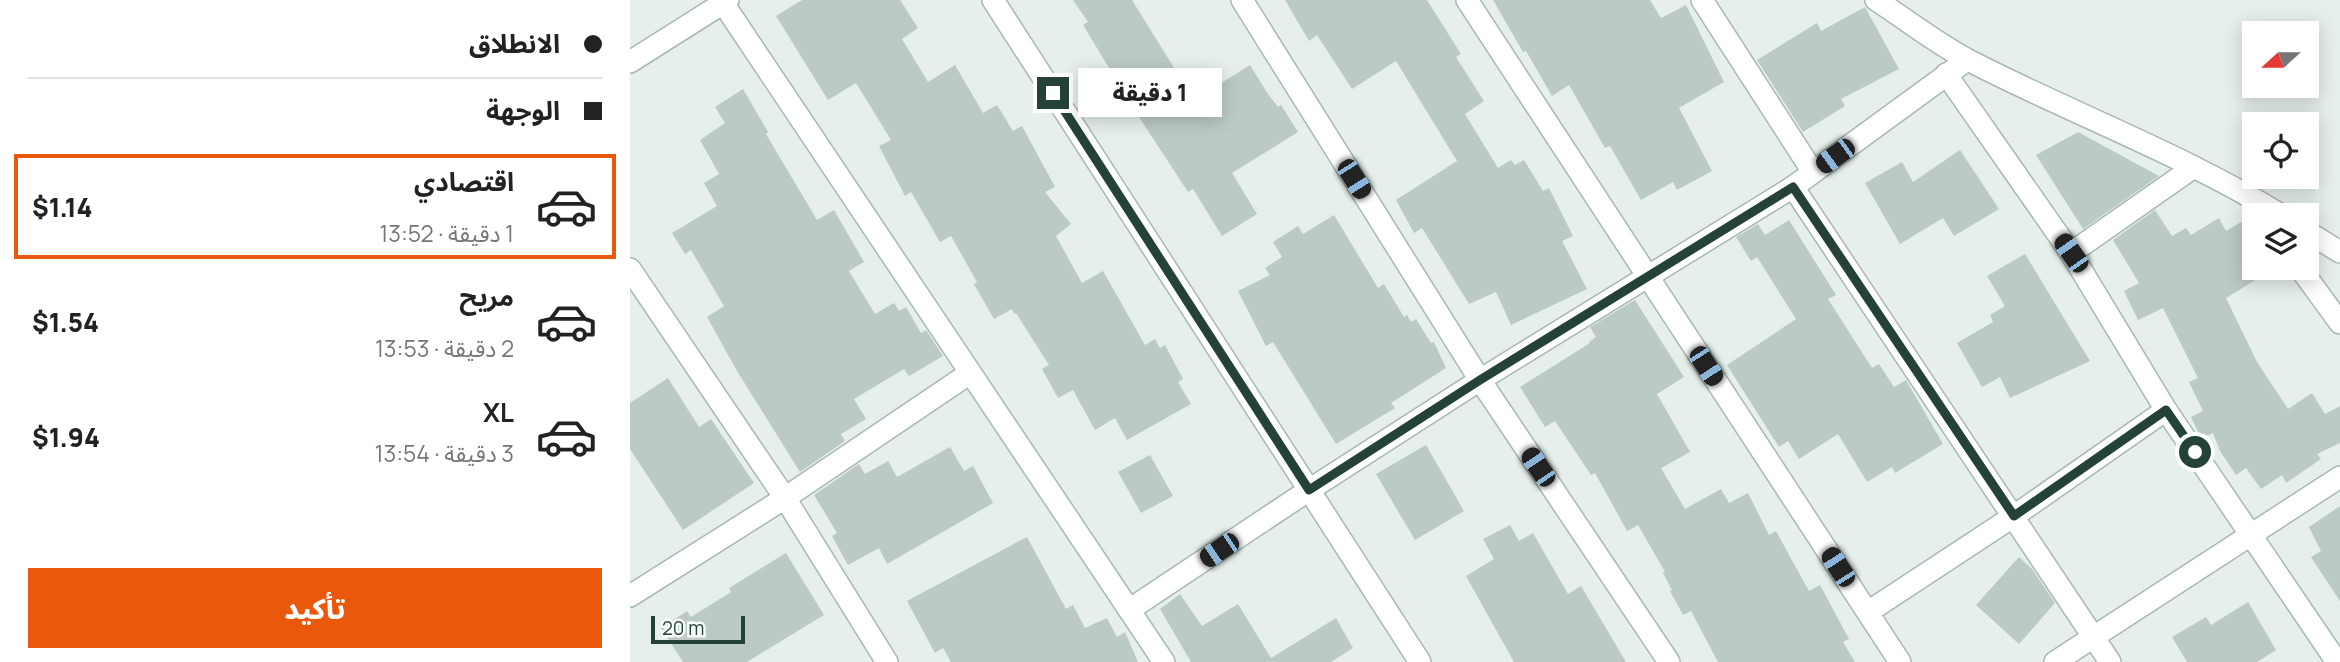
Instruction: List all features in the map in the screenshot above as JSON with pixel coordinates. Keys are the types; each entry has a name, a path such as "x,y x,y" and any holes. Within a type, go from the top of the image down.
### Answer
{"street":[{"path":"993,0 1420,662"},
{"path":"1242,0 1480,380 1669,662"},
{"path":"1467,0 1900,662"},
{"path":"1702,0 1813,172"},
{"path":"1876,0 1968,60 2194,167 2262,203"},
{"path":"630,62 724,1 1164,662"},
{"path":"1129,610 1480,380 1793,187 1968,60"},
{"path":"1946,75 2071,253 2166,410 2337,662"},
{"path":"2071,253 2194,167"},
{"path":"1793,187 2110,662"},
{"path":"2247,194 2253,203"},
{"path":"2319,240 2340,252"},
{"path":"630,270 785,498 887,662"},
{"path":"2309,280 2340,323"},
{"path":"630,596 785,498 970,373"},
{"path":"1868,612 2014,516 2166,410"},
{"path":"2055,662 2340,477"}],"building":[{"path":"802,0 900,0 918,28 902,39 928,82 955,65 983,113 997,105 1013,131 1022,126 1055,187 1045,192 1071,224 1056,236 1082,283 1103,271 1145,345 1155,339 1160,348 1165,345 1183,379 1178,382 1191,404 1127,440 1115,418 1095,430 1073,390 1058,398 1042,369 1049,365 1016,313 1014,314 1012,309 994,319 951,236 940,242 911,192 905,196 879,146 891,140 856,83 828,100 776,16"},
{"path":"1073,0 1132,0 1194,100 1250,65 1268,94 1278,107 1281,105 1298,132 1232,173 1257,214 1222,236 1193,189 1188,192 1135,111 1125,115 1111,83 1117,81 1083,25 1088,22"},
{"path":"1285,0 1427,0 1461,54 1456,57 1484,101 1465,114 1498,168 1511,160 1515,165 1524,160 1543,191 1549,188 1573,236 1562,241 1587,289 1511,325 1496,292 1469,304 1422,228 1414,233 1396,200 1457,161 1396,61 1352,89 1317,35 1309,41"},
{"path":"1493,0 1650,0 1661,18 1686,5 1724,82 1679,108 1712,171 1677,190 1673,182 1641,200 1610,146 1605,148 1569,85 1552,96"},
{"path":"1865,7 1899,69 1841,99 1845,106 1803,132 1757,60 1817,23 1821,31"},
{"path":"743,89 768,132 766,134 817,220 834,210 864,262 849,271 875,314 894,303 899,311 906,307 921,333 926,330 943,356 909,376 904,369 854,399 866,419 841,434 845,441 800,472 707,317 724,306 691,250 685,254 672,233 717,206 704,183 719,174 700,140 725,123 715,107"},
{"path":"2078,132 2159,176 2083,229 2036,155"},
{"path":"1960,150 1999,209 1954,236 1943,218 1900,244 1865,183 1902,162 1913,182"},
{"path":"2155,210 2172,236 2186,228 2191,235 2219,218 2226,231 2241,222 2242,280 2255,280 2226,298 2257,362 2288,409 2312,393 2325,414 2340,406 2340,443 2317,454 2321,459 2286,483 2282,475 2261,489 2246,468 2236,475 2220,451 2213,433 2201,438 2191,417 2203,411 2189,382 2198,378 2163,308 2138,320 2124,291 2139,283 2113,240"},
{"path":"1334,215 1378,288 1384,284 1404,317 1407,315 1411,322 1416,319 1431,343 1434,342 1446,368 1391,403 1395,408 1336,444 1273,342 1266,346 1238,291 1270,275 1265,268 1282,257 1273,242 1298,226 1303,234"},
{"path":"1789,220 1836,295 1828,299 1872,368 1879,364 1894,387 1906,380 1943,444 1895,473 1892,467 1867,482 1838,434 1799,459 1788,441 1779,447 1727,365 1796,319 1757,257 1751,261 1736,237 1758,224 1765,235"},
{"path":"2025,254 2090,361 2010,398 2000,377 1982,387 1957,343 1993,322 1990,315 2005,306 1987,276"},
{"path":"1635,300 1684,377 1657,394 1690,452 1661,468 1685,509 1721,489 1729,503 1748,493 1769,535 1776,531 1809,591 1820,585 1849,639 1843,642 1855,662 1718,662 1691,611 1683,615 1670,591 1672,590 1663,573 1665,572 1638,525 1627,531 1595,473 1591,475 1555,421 1545,427 1520,387 1590,343 1596,337 1590,327"},
{"path":"668,378 699,427 711,419 754,483 683,530 630,449 630,403"},
{"path":"1426,445 1464,511 1415,540 1376,474"},
{"path":"950,447 964,471 973,466 993,503 887,564 879,548 848,565 832,536 837,533 814,495 859,464 865,474 888,461 897,477"},
{"path":"1150,455 1173,496 1141,513 1118,472"},
{"path":"2340,506 2340,601 2311,557 2321,551 2309,527"},
{"path":"1510,525 1519,541 1533,533 1568,594 1581,586 1626,662 1514,662 1466,576 1494,559 1483,539"},
{"path":"1027,537 1066,609 1073,605 1085,628 1107,618 1117,637 1125,632 1138,662 951,662 943,648 935,653 907,601"},
{"path":"786,553 824,615 747,662 683,662 661,628 687,611 691,617 731,592 729,588"},
{"path":"2019,557 2032,569 2055,603 2019,644 1976,605"},
{"path":"1180,594 1202,626 1238,604 1271,658 1336,618 1353,648 1331,662 1191,662 1160,609"},
{"path":"2248,602 2276,650 2257,662 2187,662 2172,637 2206,617 2211,625"}],"route":[{"path":"1053,93 1309,490 1480,380 1793,187 2014,516 2166,410 2195,452"}]}
